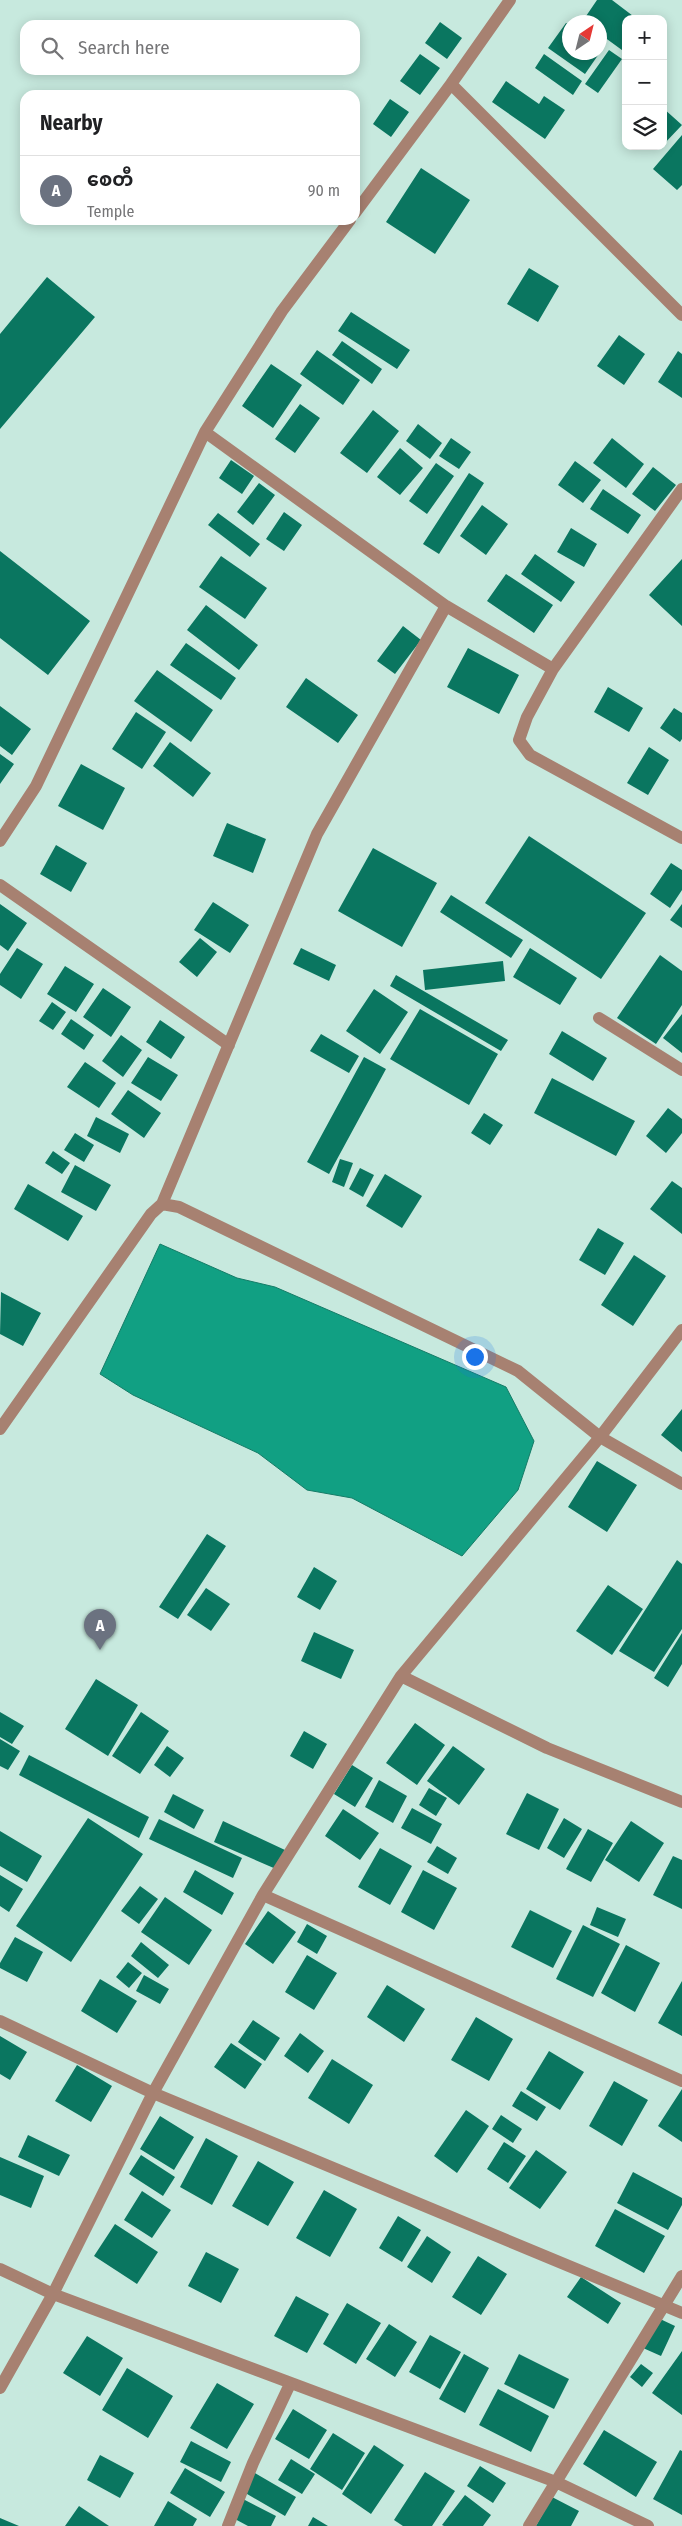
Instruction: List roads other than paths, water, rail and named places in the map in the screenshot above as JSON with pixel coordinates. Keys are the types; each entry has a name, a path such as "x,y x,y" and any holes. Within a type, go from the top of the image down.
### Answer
{"street":[{"path":"360,207 510,0"},
{"path":"451,84 682,315"},
{"path":"0,841 36,786 204,432 282,312 346,225"},
{"path":"204,432 446,606 553,669"},
{"path":"682,489 553,669 527,717 519,740 530,755 682,838"},
{"path":"0,1429 150,1214 162,1204 317,834 446,606"},
{"path":"0,885 229,1045"},
{"path":"599,1018 682,1070"},
{"path":"162,1204 179,1207 518,1371 600,1437 682,1484"},
{"path":"0,2388 53,2294 153,2093 263,1895 401,1676 600,1437 682,1330"},
{"path":"401,1676 547,1748 682,1802"},
{"path":"263,1895 682,2081"},
{"path":"0,2021 153,2093 682,2313"},
{"path":"0,2269 53,2294 556,2482 648,2526"},
{"path":"530,2526 682,2276"},
{"path":"228,2526 253,2463 290,2384"}],"place":[{"name":"စေတီ","path":"100,1650"}]}
